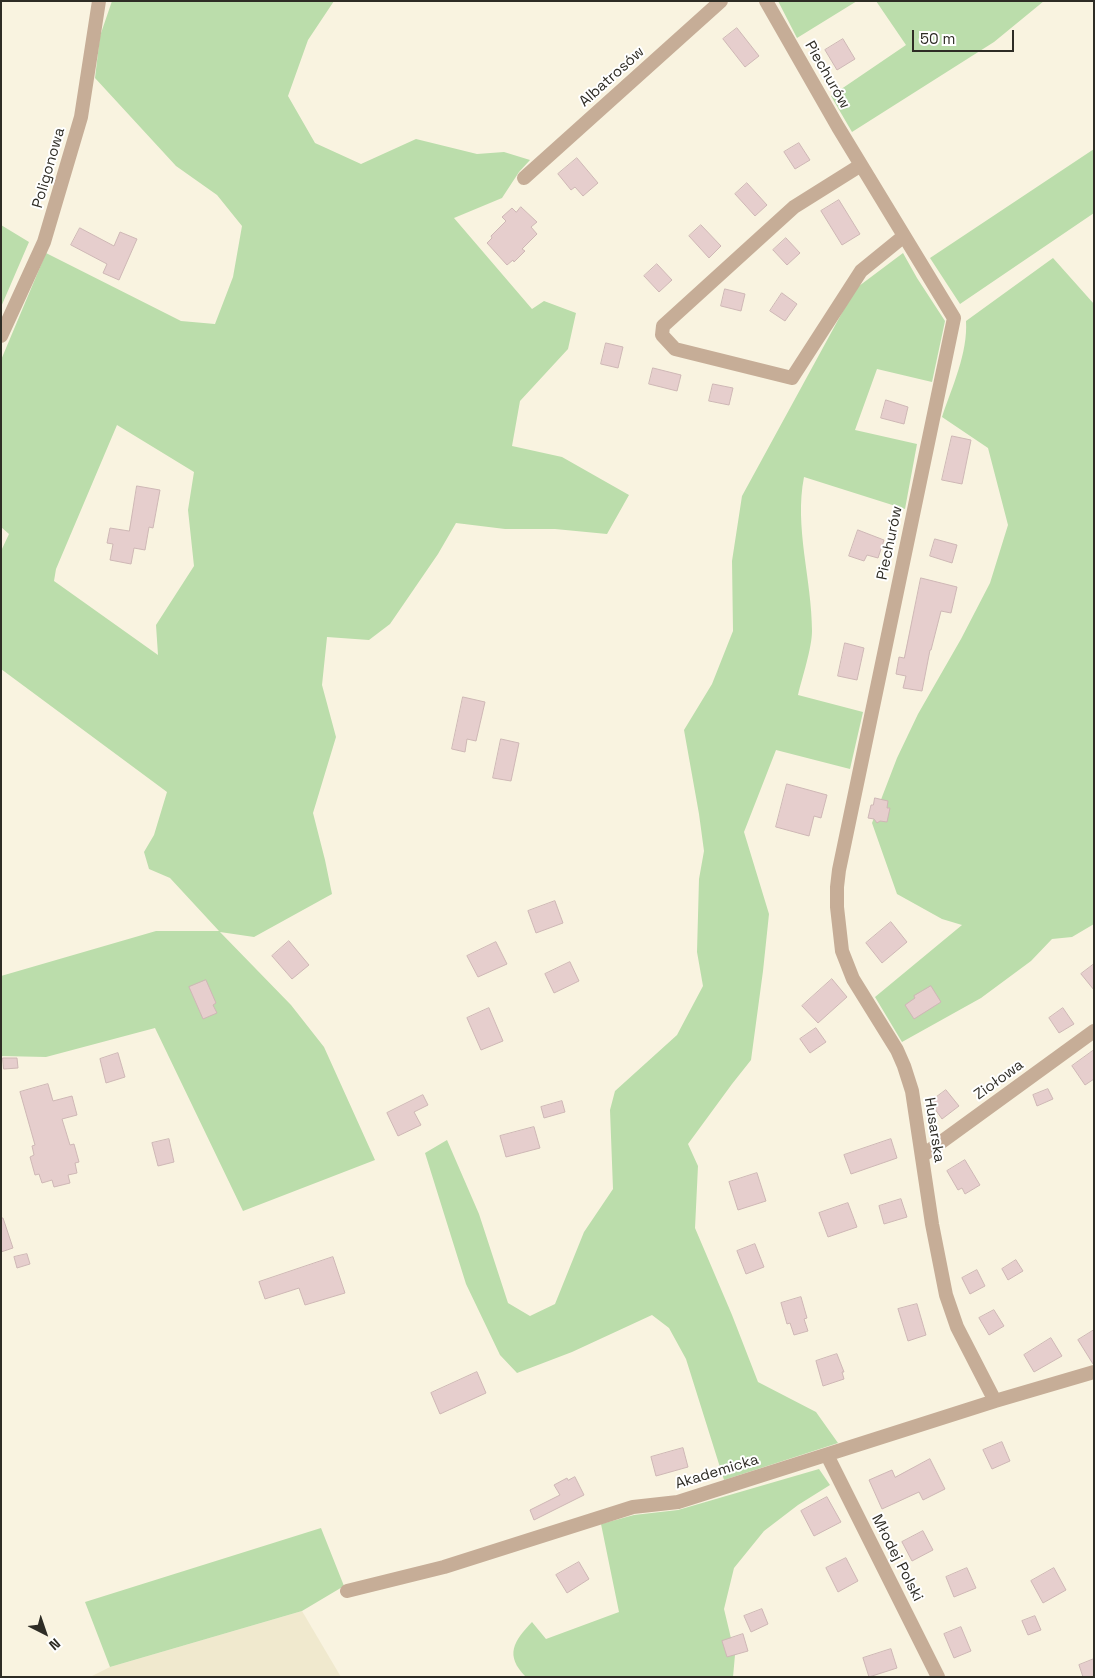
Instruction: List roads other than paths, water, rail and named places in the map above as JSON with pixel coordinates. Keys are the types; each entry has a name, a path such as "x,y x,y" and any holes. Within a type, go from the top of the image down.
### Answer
{"street":[{"name":"Poligonowa","path":"1,336 44,242 81,117 99,1"},
{"name":"Albatrosów","path":"524,178 721,1"},
{"name":"Piechurów","path":"766,1 861,165 954,318 839,870"},
{"path":"861,165 794,207 663,326 662,335 675,349 792,378 861,271 904,236"},
{"name":"Husarska","path":"839,870 837,906 842,951 853,979 892,1042 904,1066 912,1092 932,1224 946,1295 957,1327 995,1401"},
{"name":"Ziołowa","path":"922,1156 1094,1031"},
{"name":"Akademicka","path":"347,1591 444,1567 633,1507 678,1502 995,1401 1094,1372"},
{"name":"Młodej Polski","path":"827,1455 938,1677"}]}
